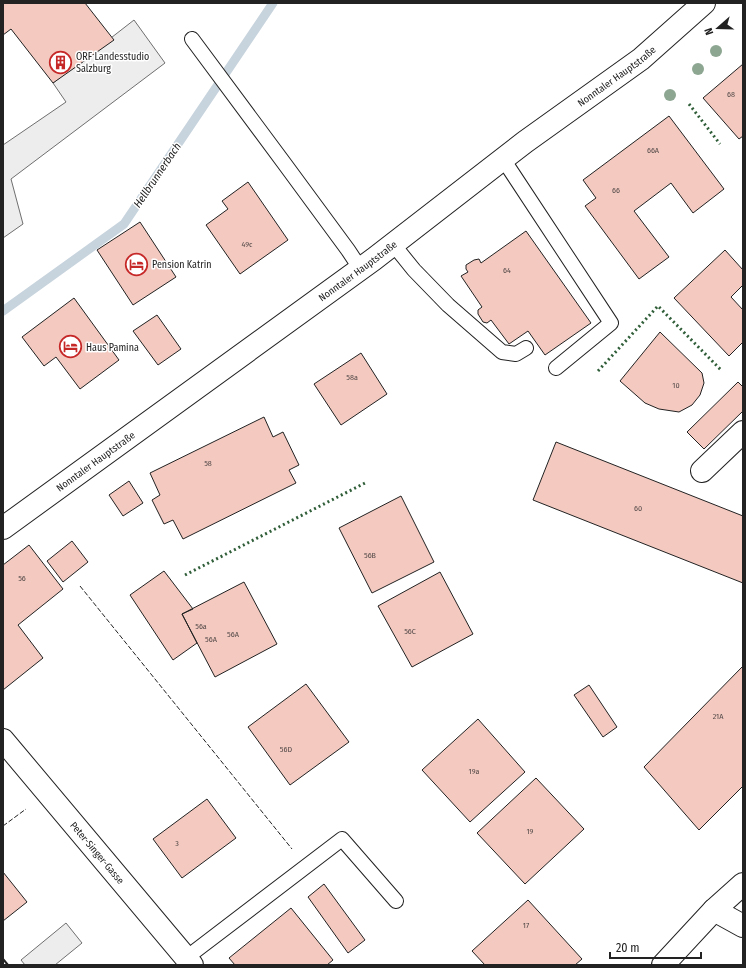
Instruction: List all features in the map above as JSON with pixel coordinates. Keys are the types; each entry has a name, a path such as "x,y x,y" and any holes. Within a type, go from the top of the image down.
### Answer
{"main road":[{"name":"Nonntaler Hauptstraße","path":"3,528 393,244 525,142 641,58 704,3"},
{"path":"702,472 743,432"},
{"name":"Peter-Singer-Gasse","path":"3,740 189,961"},
{"path":"663,965 714,910 743,884"},
{"path":"714,910 743,926"}],"lane":[{"path":"192,39 360,268"},
{"path":"503,160 612,323 556,368"},
{"path":"393,244 414,270 448,305 502,352 516,354 526,348"},
{"path":"189,961 342,839 396,901"}],"shaded area":[{"path":"134,20 165,63 11,179 23,224 3,238 3,145 66,102 53,83"},
{"path":"66,923 82,943 55,965 25,965 21,960"}],"building":[{"name":"ORF Landesstudio Salzburg","path":"3,3 85,3 114,40 53,83 11,29 3,35"},
{"path":"743,64 743,136 739,139 703,98"},
{"path":"669,116 724,189 693,213 671,183 634,211 669,257 639,279 585,206 596,198 583,180"},
{"path":"248,182 288,240 240,274 206,225 228,209 222,201"},
{"name":"Pension Katrin","path":"140,222 176,277 133,305 97,250"},
{"path":"526,231 591,323 545,355 528,331 509,344 491,320 487,323 483,322 478,314 478,310 482,307 461,276 468,272 466,265 479,259 481,263"},
{"path":"725,250 743,270 743,285 731,297 743,310 743,342 729,356 674,298"},
{"name":"Haus Pamina","path":"74,298 119,360 80,389 56,357 44,366 22,337"},
{"path":"157,315 181,349 158,365 133,331"},
{"path":"660,332 702,373 704,383 700,395 692,405 679,412 659,409 645,403 620,381"},
{"path":"361,353 387,394 341,425 314,384"},
{"path":"738,382 743,387 743,411 704,449 687,432"},
{"path":"264,417 273,437 283,432 299,465 289,470 296,483 183,539 173,520 164,524 152,500 160,495 150,473"},
{"path":"556,442 743,516 743,583 533,500"},
{"path":"129,481 143,503 123,516 109,495"},
{"path":"401,496 434,562 372,593 339,528"},
{"path":"72,541 88,562 63,582 47,561"},
{"path":"29,545 63,589 18,625 43,658 3,690 3,565"},
{"path":"164,571 193,609 182,614 197,643 173,660 130,595"},
{"path":"440,572 473,634 412,667 378,606"},
{"path":"244,582 277,644 215,677 182,614"},
{"path":"743,666 743,786 699,830 644,767"},
{"path":"306,684 349,742 290,785 248,727"},
{"path":"589,685 617,727 603,737 574,695"},
{"path":"478,719 525,772 470,822 422,770"},
{"path":"536,778 584,829 525,884 477,833"},
{"path":"207,799 236,838 182,878 153,839"},
{"path":"3,872 27,902 3,921"},
{"path":"324,884 365,940 348,953 308,897"},
{"path":"528,900 582,959 575,965 485,965 472,951"},
{"path":"291,908 333,960 327,965 235,965 229,958"}],"waterway":[{"name":"Hellbrunnerbach","path":"3,311 124,224 273,3"}],"hedge":[{"path":"689,104 720,144"},
{"path":"598,371 658,306 721,370"},
{"path":"185,575 365,483"}],"fence":[{"path":"80,586 292,849"},
{"path":"3,826 26,809"}],"wall":[{"path":"3,959 8,965"}],"place":[{"name":"ORF Landesstudio Salzburg","path":"60,62"},
{"name":"Pension Katrin","path":"137,264"},
{"name":"Haus Pamina","path":"70,347"}]}
